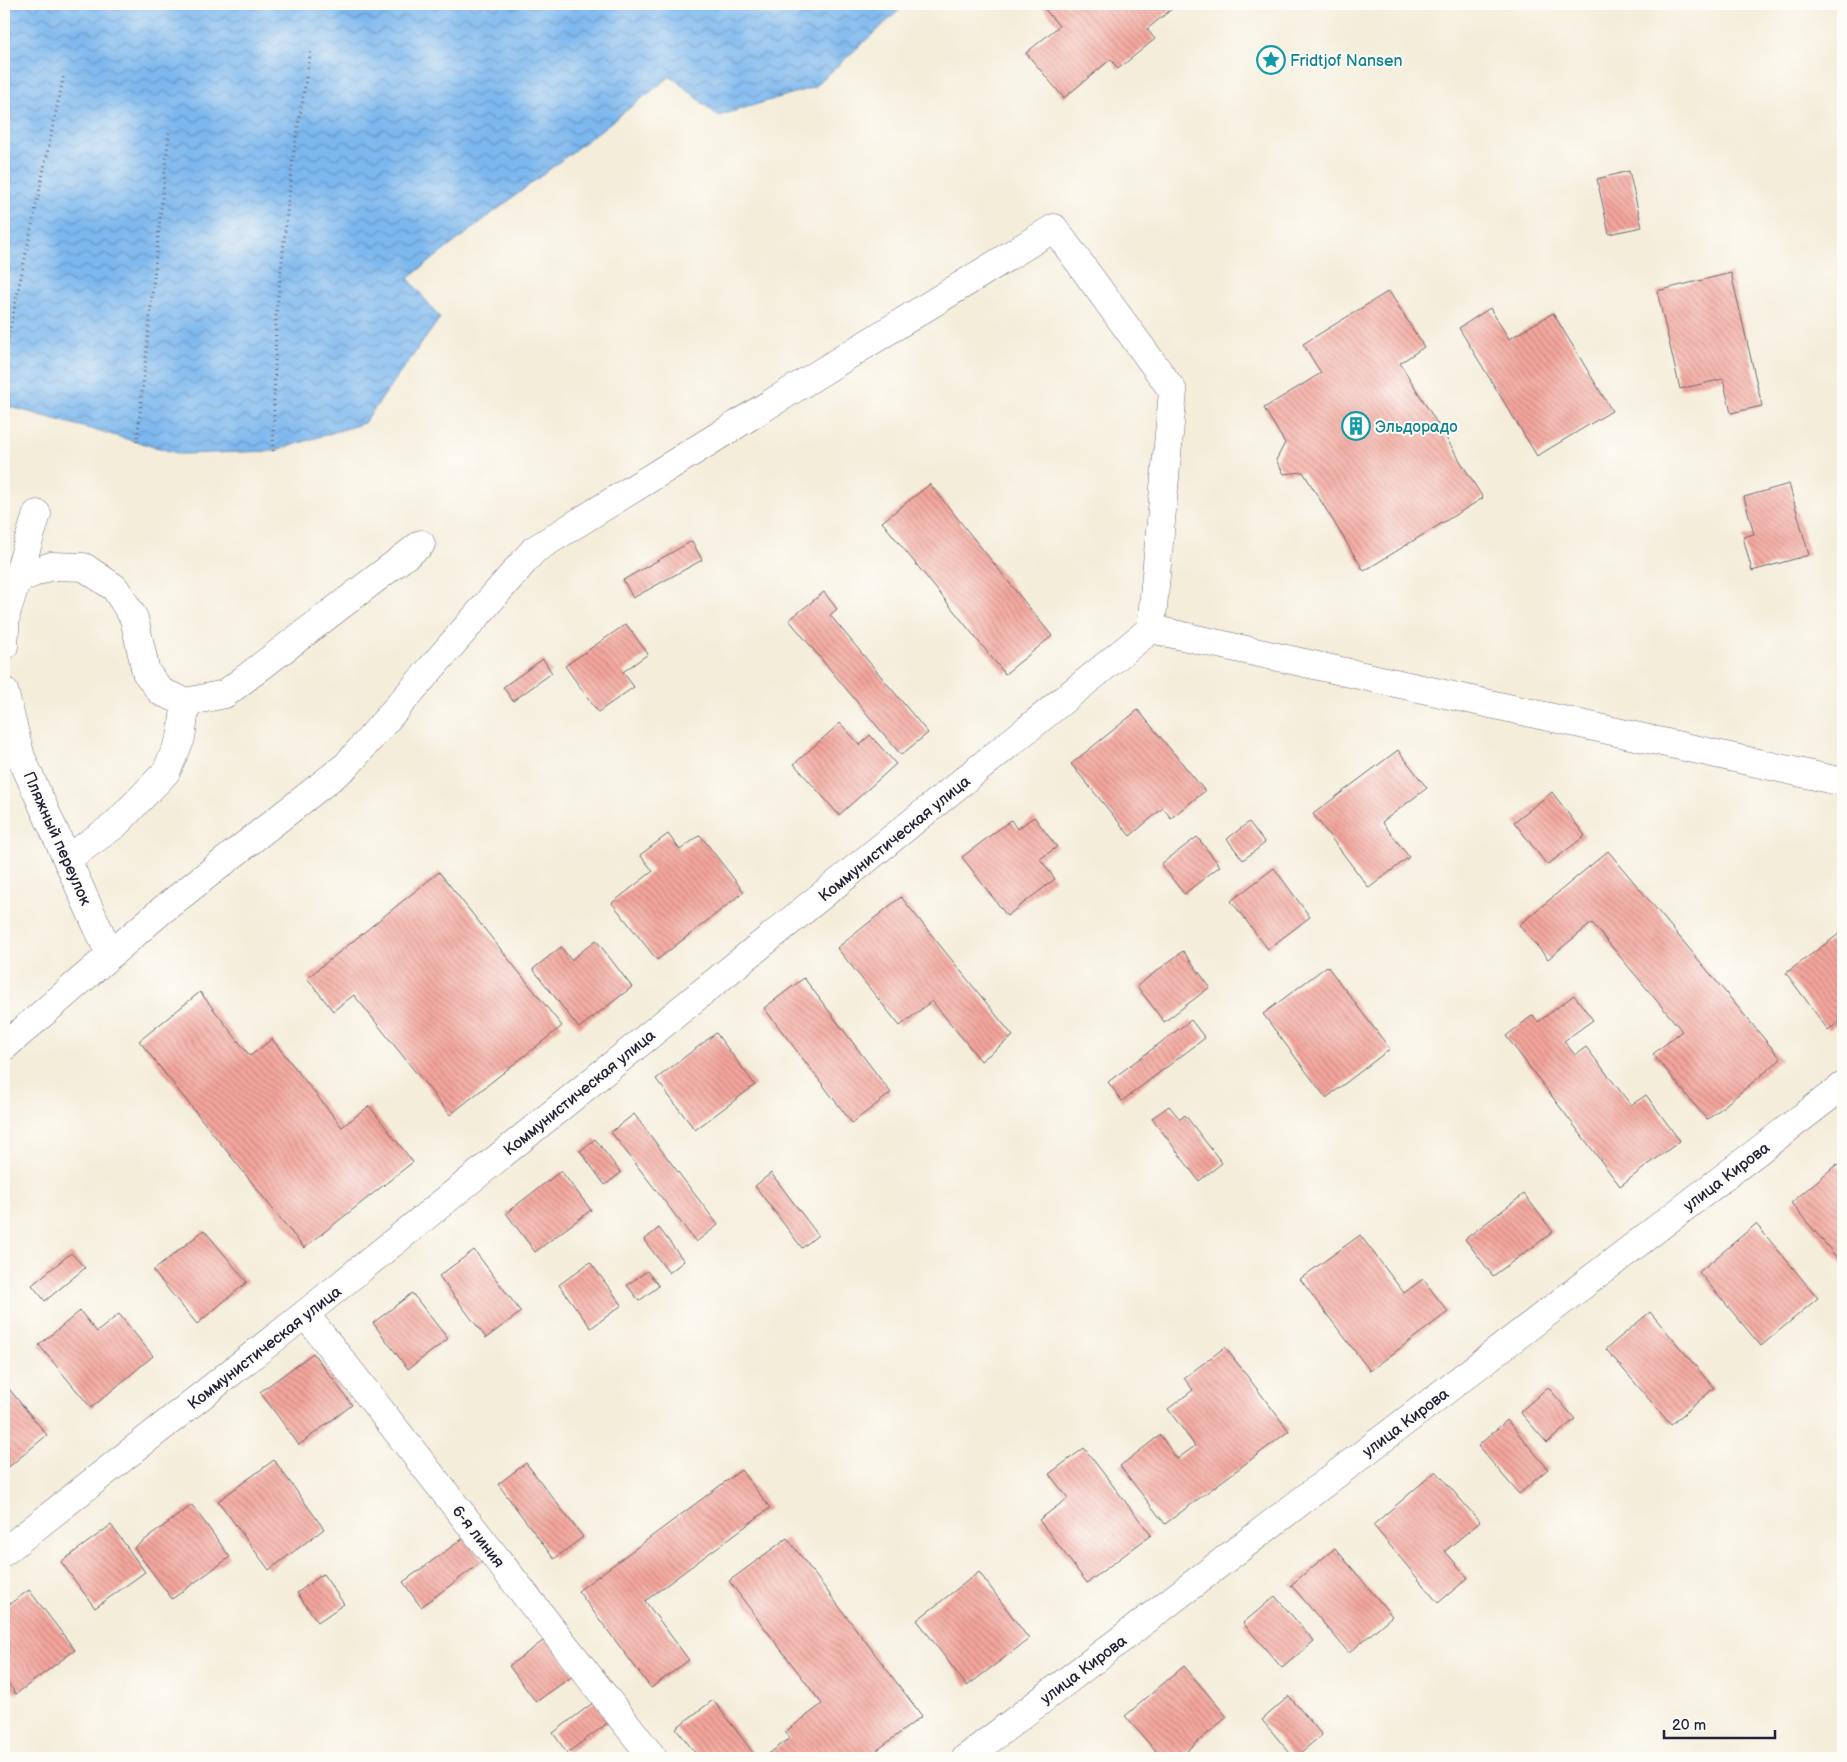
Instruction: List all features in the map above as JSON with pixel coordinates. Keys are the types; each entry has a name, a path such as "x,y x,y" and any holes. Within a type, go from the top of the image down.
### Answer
{"street":[{"path":"4,1047 161,911 347,765 534,550 1054,228 1173,390 1151,629 1843,782"},
{"path":"4,646 6,614 37,514"},
{"path":"16,580 50,566 84,568 115,588 134,618 146,672 161,692 186,702 225,694 421,544"},
{"name":"Коммунистическая улица","path":"4,1552 305,1314 1151,629"},
{"name":"Пляжный переулок","path":"4,691 21,757 110,955"},
{"path":"67,859 115,825 166,772 181,738 186,702"},
{"name":"улица Кирова","path":"966,1758 1843,1086"},
{"name":"6-я линия","path":"305,1314 653,1758"}],"path":[{"path":"273,451 276,317 293,157 311,49"},
{"path":"4,357 64,74"},
{"path":"137,442 168,132"}],"water":[{"path":"4,4 906,4 814,87 718,116 671,76 408,278 440,318 364,423 273,451 181,454 4,405"}],"building":[{"path":"1047,4 1178,4 1147,29 1155,39 1118,69 1111,59 1064,98 1026,53 1059,26 1043,7"},
{"path":"1629,171 1642,227 1609,234 1597,179"},
{"path":"1731,273 1762,406 1731,413 1723,379 1680,389 1657,291"},
{"name":"Эльдорадо","path":"1389,291 1424,347 1400,363 1483,498 1364,571 1303,472 1284,474 1276,460 1285,443 1264,408 1321,373 1303,344"},
{"path":"1490,308 1509,339 1553,313 1612,411 1537,456 1459,328"},
{"path":"930,484 1052,636 1005,674 882,522"},
{"path":"1789,484 1809,555 1752,571 1743,537 1754,534 1744,497"},
{"path":"692,541 702,560 633,598 623,580"},
{"path":"824,592 837,609 830,615 928,733 901,755 789,620"},
{"path":"626,624 648,654 623,672 634,687 598,712 565,666"},
{"path":"543,659 552,673 513,701 503,687"},
{"path":"1138,710 1205,791 1171,818 1163,808 1130,836 1071,764"},
{"path":"840,723 860,745 870,735 896,764 839,815 794,764"},
{"path":"1398,750 1427,788 1382,822 1409,857 1369,888 1313,814"},
{"path":"1552,792 1585,836 1547,865 1514,822"},
{"path":"1034,817 1057,847 1040,859 1055,879 1007,916 962,857 1011,820 1017,829"},
{"path":"1249,822 1265,843 1243,860 1227,839"},
{"path":"668,834 680,850 700,835 744,892 657,960 612,903 653,871 640,855"},
{"path":"1197,837 1220,866 1184,894 1161,864"},
{"path":"1608,851 1781,1059 1707,1120 1653,1054 1682,1031 1592,923 1548,959 1519,925"},
{"path":"1274,868 1310,917 1268,949 1231,901"},
{"path":"439,872 562,1026 450,1115 354,995 333,1011 307,978"},
{"path":"901,897 1013,1036 981,1061 932,1001 900,1026 837,948"},
{"path":"1843,931 1843,1019 1828,1030 1786,973"},
{"path":"596,940 632,987 579,1028 533,969 561,947 571,960"},
{"path":"1183,951 1210,987 1164,1022 1137,986"},
{"path":"1327,966 1390,1049 1326,1098 1263,1014"},
{"path":"804,978 891,1093 852,1123 764,1008"},
{"path":"200,992 250,1056 272,1039 342,1127 369,1106 413,1162 304,1248 139,1041"},
{"path":"1574,995 1593,1020 1564,1041 1575,1055 1586,1047 1631,1105 1646,1095 1680,1141 1620,1186 1506,1036 1533,1015 1538,1022"},
{"path":"1191,1020 1205,1038 1122,1101 1108,1082"},
{"path":"716,1033 755,1085 695,1130 656,1079"},
{"path":"1169,1106 1180,1119 1185,1115 1222,1163 1199,1181 1152,1118"},
{"path":"634,1114 718,1225 696,1242 611,1132"},
{"path":"595,1139 621,1173 605,1185 580,1151"},
{"path":"1837,1164 1843,1172 1843,1265 1791,1203"},
{"path":"561,1171 591,1210 535,1252 506,1213"},
{"path":"771,1173 818,1235 802,1248 755,1186"},
{"path":"1524,1194 1553,1232 1493,1276 1465,1239"},
{"path":"1756,1224 1818,1298 1761,1346 1699,1272"},
{"path":"659,1228 684,1261 669,1273 644,1240"},
{"path":"204,1230 247,1282 197,1324 153,1271"},
{"path":"1360,1235 1404,1293 1423,1279 1448,1312 1370,1371 1300,1279"},
{"path":"474,1250 521,1312 486,1338 439,1276"},
{"path":"71,1253 85,1268 45,1301 32,1285"},
{"path":"590,1262 622,1305 591,1328 559,1285"},
{"path":"647,1271 659,1286 639,1301 627,1285"},
{"path":"412,1293 448,1339 408,1369 373,1323"},
{"path":"80,1311 97,1332 119,1314 153,1356 91,1408 39,1345"},
{"path":"1650,1312 1714,1388 1671,1425 1606,1349"},
{"path":"1225,1347 1289,1431 1165,1524 1120,1466 1160,1435 1177,1459 1195,1446 1168,1409 1193,1390 1184,1378"},
{"path":"313,1353 352,1405 299,1445 260,1392"},
{"path":"4,1383 47,1435 4,1471"},
{"path":"1548,1387 1575,1419 1547,1443 1520,1412"},
{"path":"1507,1420 1548,1469 1519,1494 1478,1446"},
{"path":"1084,1448 1151,1535 1087,1583 1039,1520 1068,1498 1049,1474"},
{"path":"274,1460 324,1529 269,1570 218,1501"},
{"path":"526,1463 583,1537 554,1559 498,1484"},
{"path":"741,1470 770,1508 645,1601 689,1660 651,1688 578,1591"},
{"path":"1436,1471 1480,1522 1445,1551 1468,1578 1438,1603 1373,1525"},
{"path":"192,1505 230,1557 172,1599 134,1548"},
{"path":"111,1525 145,1572 95,1608 61,1562"},
{"path":"465,1537 483,1561 421,1607 403,1582"},
{"path":"787,1538 922,1716 867,1758 763,1758 790,1738 785,1732 822,1704 729,1581"},
{"path":"1335,1548 1392,1616 1349,1653 1291,1585"},
{"path":"979,1572 1029,1639 967,1686 917,1620"},
{"path":"323,1574 344,1604 318,1622 297,1593"},
{"path":"29,1590 75,1650 16,1694 4,1678 4,1608"},
{"path":"1275,1596 1314,1641 1282,1668 1243,1623"},
{"path":"547,1638 574,1675 536,1702 509,1666"},
{"path":"1184,1666 1227,1717 1179,1758 1162,1758 1125,1716"},
{"path":"1289,1696 1322,1735 1294,1758 1262,1720"},
{"path":"713,1700 757,1758 699,1758 676,1728"},
{"path":"594,1702 609,1722 567,1753 553,1733"}],"place":[{"name":"Fridtjof Nansen","path":"1271,60"},
{"name":"Эльдорадо","path":"1356,426"}]}
